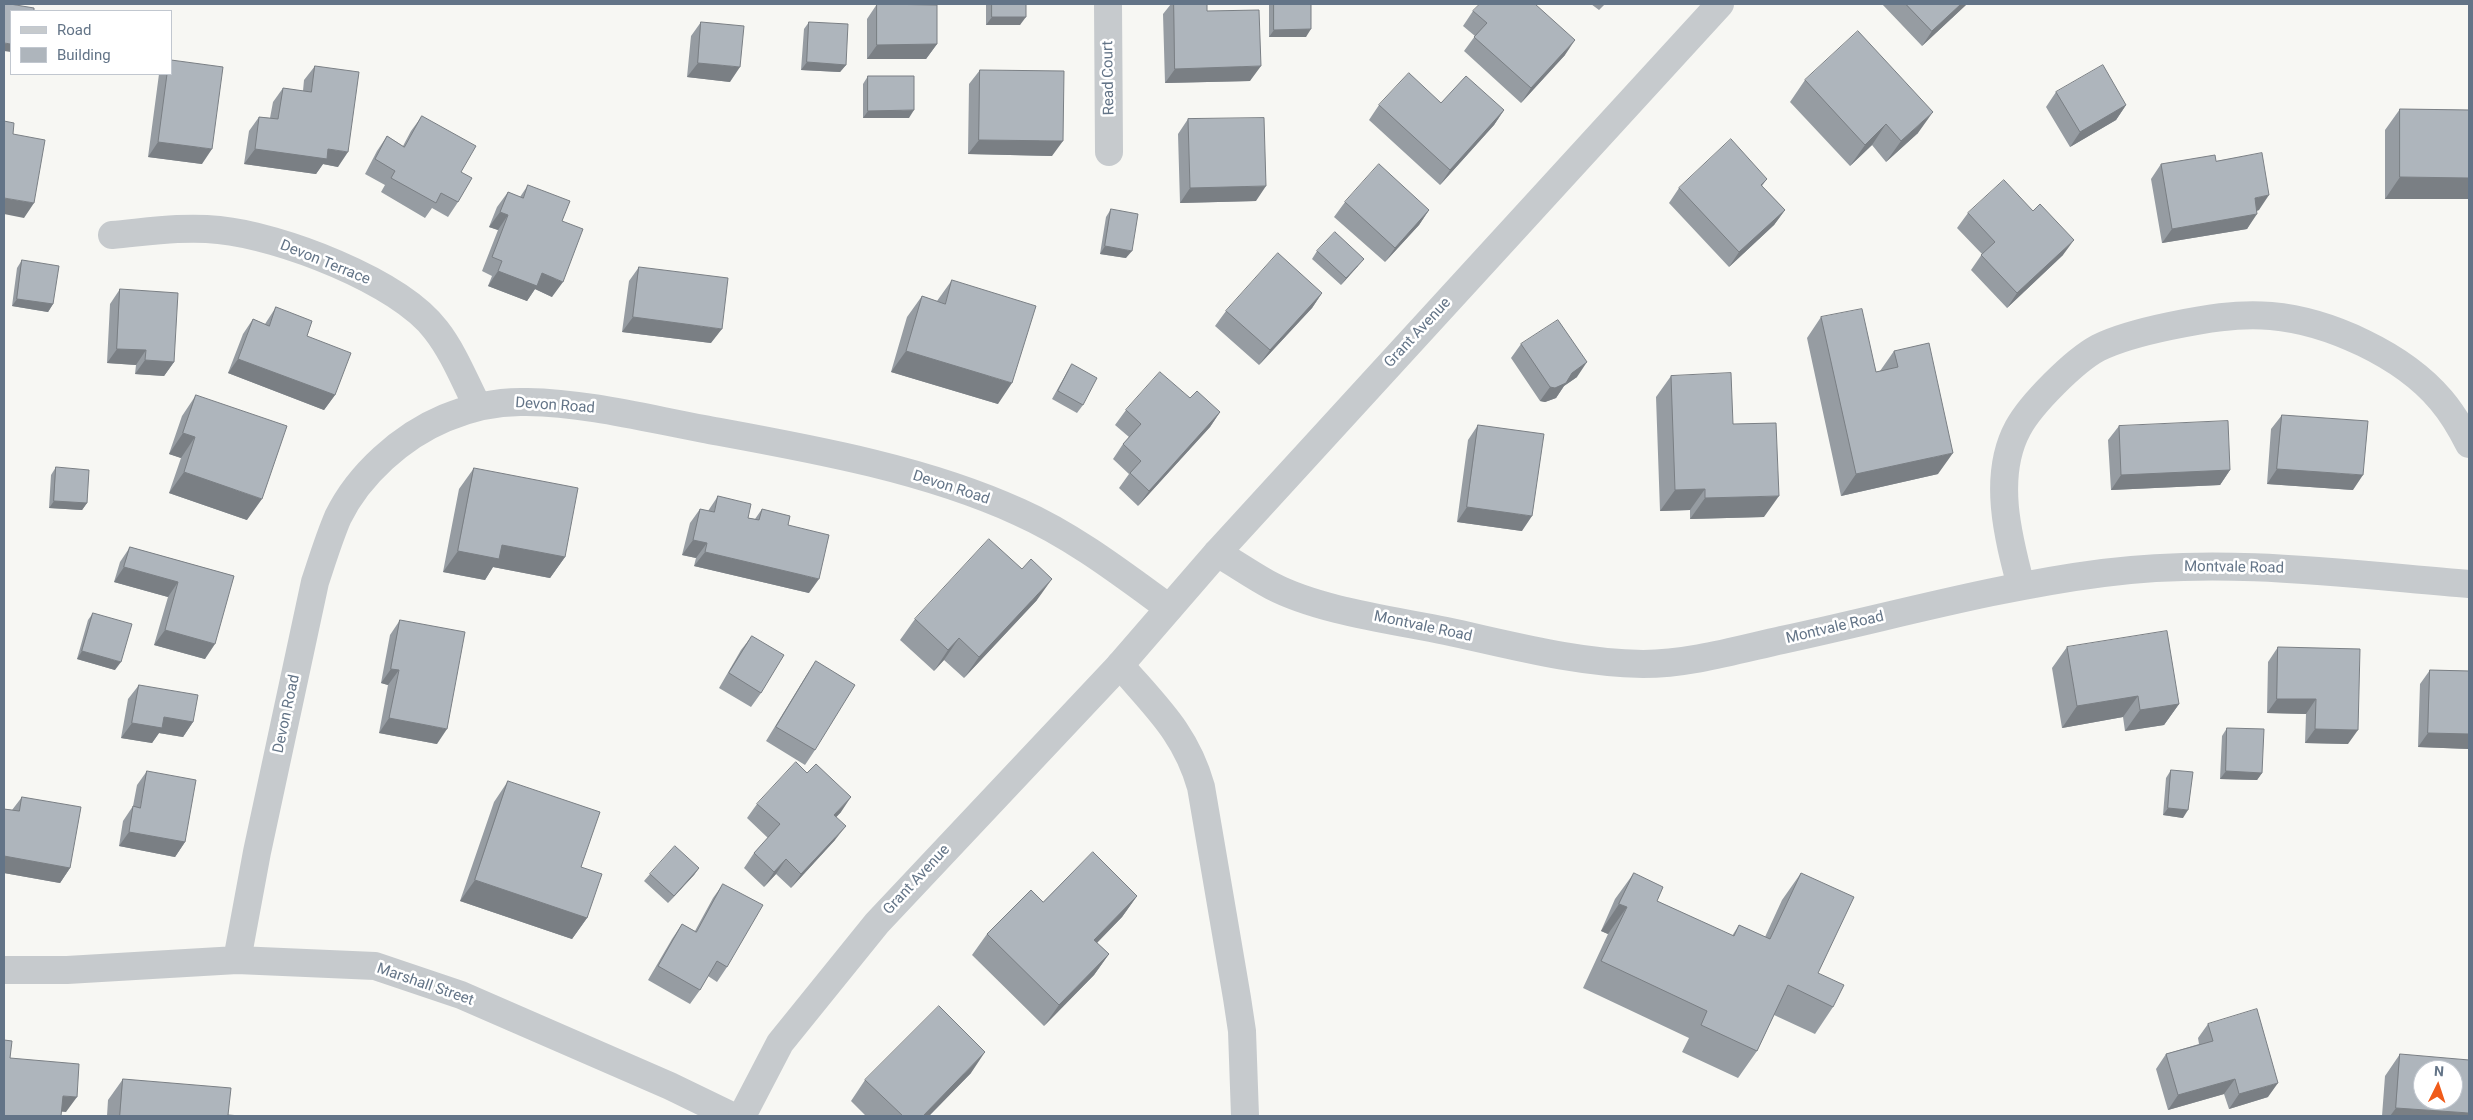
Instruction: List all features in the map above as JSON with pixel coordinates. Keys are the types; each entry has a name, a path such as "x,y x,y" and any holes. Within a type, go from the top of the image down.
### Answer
{"street":[{"name":"Read Court","path":"1108,4 1109,152"},
{"name":"Grant Avenue","path":"742,1116 780,1043 877,923 1120,665 1217,552 1720,4"},
{"name":"Devon Terrace","path":"112,235 183,229 221,230 275,242 352,271 396,295 422,314 437,330 478,407"},
{"path":"2021,586 2009,541 2005,492 2009,456 2018,428 2042,398 2072,368 2098,348 2134,335 2200,320 2237,316 2271,316 2304,321 2346,336 2386,355 2406,368 2440,398 2457,421 2469,444"},
{"name":"Devon Road","path":"237,960 257,852 315,582 339,515 359,484 384,457 415,434 445,418 478,407 525,402 575,404 789,445 894,469 990,499 1021,513 1089,551 1169,608"},
{"name":"Montvale Road","path":"1217,552 1273,586 1332,606 1506,646 1564,656 1644,664 1707,656 1921,607 2021,586 2107,572 2169,567 2262,567 2469,584"},
{"path":"1120,665 1182,740 1194,764 1200,787 1242,1031 1245,1116"},
{"name":"Marshall Street","path":"4,970 67,970 237,960 375,966 461,995 670,1086 732,1116"}],"building":[{"path":"4,4 34,8 34,10 10,10 10,44 4,43"},
{"path":"877,4 937,5 937,44 877,45"},
{"path":"992,4 1026,4 1026,17 992,17"},
{"path":"1174,4 1207,4 1207,11 1259,10 1261,66 1175,69"},
{"path":"1274,4 1311,4 1311,29 1274,30"},
{"path":"1480,4 1535,4 1575,40 1531,88 1474,37 1487,23 1473,11"},
{"path":"1906,4 1961,4 1932,31"},
{"path":"701,22 744,26 740,67 698,63"},
{"path":"809,22 848,24 846,65 807,62"},
{"path":"1858,31 1933,112 1901,141 1886,124 1865,145 1805,80"},
{"path":"172,60 223,67 212,149 158,142 167,75 172,75"},
{"path":"2103,65 2126,105 2080,132 2056,92"},
{"path":"315,66 359,72 348,152 328,149 327,159 255,149 259,117 278,119 283,88 311,92"},
{"path":"980,70 1064,71 1063,141 979,140"},
{"path":"1409,73 1441,103 1466,76 1504,110 1450,170 1379,105"},
{"path":"868,76 914,76 914,110 868,111"},
{"path":"2400,109 2469,110 2469,178 2400,177"},
{"path":"422,116 476,146 461,172 472,178 458,202 441,193 436,203 391,178 395,171 375,159 387,136 404,147"},
{"path":"1264,118 1266,186 1190,188 1188,119"},
{"path":"4,121 14,123 13,134 45,140 34,203 4,198"},
{"path":"1731,139 1767,179 1761,185 1785,210 1739,252 1679,188"},
{"path":"2262,153 2269,195 2255,198 2257,214 2172,229 2161,164 2215,155 2216,161"},
{"path":"1379,164 1429,210 1395,248 1345,202"},
{"path":"2004,180 2033,211 2040,204 2074,240 2017,293 1981,255 1995,242 1968,213"},
{"path":"528,185 570,201 562,221 583,229 563,282 542,273 537,286 498,271 502,261 492,257 508,215 500,212 508,192 523,198"},
{"path":"1111,209 1138,214 1132,251 1105,246"},
{"path":"1335,232 1364,259 1346,278 1317,251"},
{"path":"1278,253 1322,293 1270,350 1226,311"},
{"path":"22,260 59,266 53,304 17,299"},
{"path":"639,267 728,278 722,329 633,317"},
{"path":"952,280 1036,306 1012,383 906,351 922,296 945,304"},
{"path":"120,289 178,293 174,362 145,360 146,350 117,349"},
{"path":"276,307 312,321 307,336 351,353 335,395 238,359 253,319 269,326"},
{"path":"1862,309 1876,372 1898,367 1894,351 1929,343 1953,453 1856,474 1821,317"},
{"path":"1558,320 1587,362 1572,373 1566,383 1555,388 1550,387 1521,344"},
{"path":"1072,364 1097,378 1083,405 1058,391"},
{"path":"1160,372 1190,398 1197,391 1220,412 1149,491 1130,473 1141,461 1123,444 1141,424 1126,410"},
{"path":"1731,373 1733,424 1776,423 1779,496 1705,498 1705,489 1675,490 1671,376"},
{"path":"196,395 287,426 262,499 184,472 195,437 183,433"},
{"path":"2282,415 2368,421 2363,475 2277,469"},
{"path":"2228,421 2230,470 2121,475 2119,426"},
{"path":"1478,425 1544,434 1532,516 1467,507"},
{"path":"56,467 89,470 87,503 54,501"},
{"path":"474,468 578,488 565,557 502,545 499,559 458,551"},
{"path":"718,496 751,504 748,518 759,520 762,509 790,516 788,525 829,535 819,579 705,552 707,543 693,540 700,509 714,512"},
{"path":"989,539 1022,569 1031,559 1052,579 979,657 959,638 948,650 915,619"},
{"path":"130,547 234,576 215,644 165,630 178,582 124,567"},
{"path":"93,613 132,624 121,662 82,651"},
{"path":"400,620 465,632 447,729 389,718 399,670 391,669"},
{"path":"2167,631 2179,704 2140,710 2138,696 2077,706 2067,647"},
{"path":"752,636 784,655 761,693 729,673"},
{"path":"2278,647 2360,649 2358,730 2315,729 2316,699 2277,699"},
{"path":"816,661 855,685 815,750 776,727"},
{"path":"2430,670 2469,671 2469,734 2428,733"},
{"path":"139,685 198,695 193,722 164,717 162,728 132,723"},
{"path":"2227,728 2264,729 2262,773 2226,771"},
{"path":"796,762 807,773 816,764 851,797 834,815 846,826 801,874 786,859 774,872 754,853 780,824 757,804"},
{"path":"2171,770 2193,772 2188,810 2168,808"},
{"path":"147,771 196,780 185,842 129,832 133,806 140,808"},
{"path":"508,781 600,812 581,867 602,874 587,918 475,880"},
{"path":"22,797 81,807 70,868 4,856 4,809 19,811"},
{"path":"675,846 699,868 674,896 650,874"},
{"path":"1093,852 1137,896 1094,940 1109,954 1059,1005 987,934 1031,890 1043,902"},
{"path":"1634,873 1663,887 1657,901 1734,936 1739,925 1770,939 1801,873 1854,897 1818,973 1844,985 1833,1007 1788,985 1757,1051 1701,1025 1707,1011 1601,961 1627,907 1619,904"},
{"path":"723,884 763,905 727,967 717,961 700,990 658,966 682,924 696,932"},
{"path":"939,1006 985,1052 923,1116 903,1116 865,1080"},
{"path":"2257,1009 2278,1083 2239,1094 2235,1079 2178,1095 2166,1054 2213,1041 2208,1024"},
{"path":"4,1040 12,1041 10,1058 79,1064 77,1097 63,1096 61,1116 4,1116"},
{"path":"2400,1054 2469,1060 2469,1113 2425,1110 2463,1110 2463,1060 2413,1060 2413,1109 2396,1108"},
{"path":"123,1079 231,1088 228,1115 241,1116 120,1116"}]}
